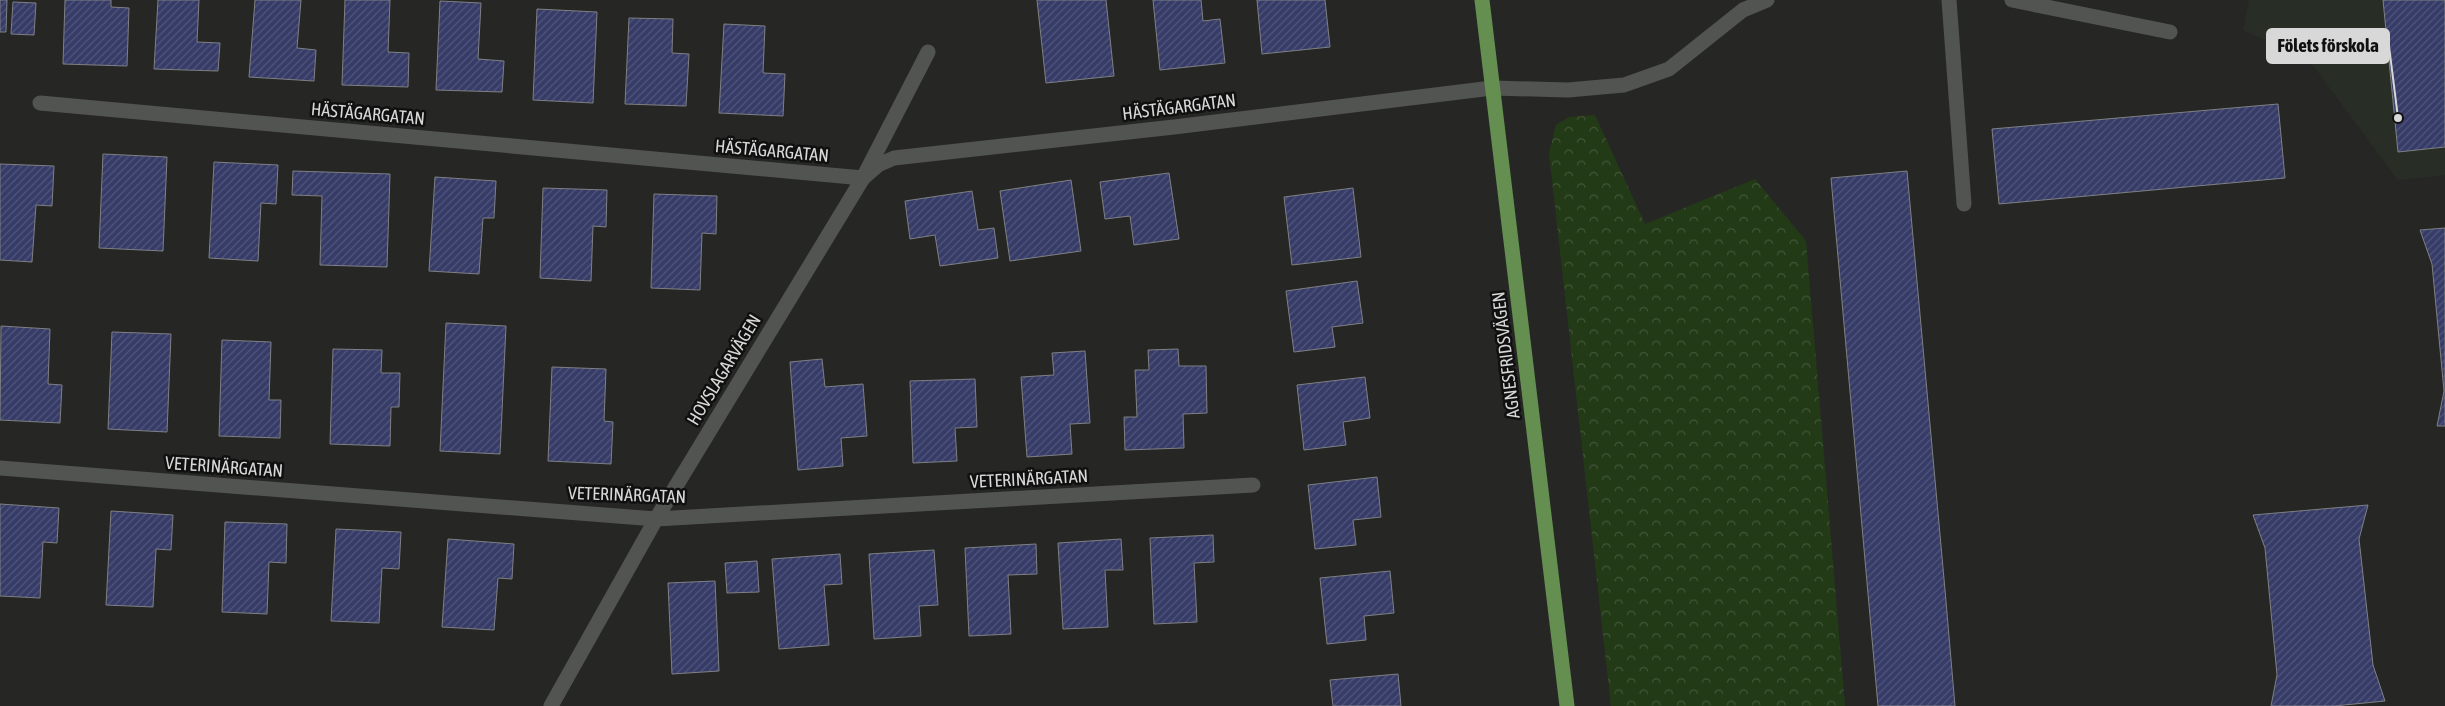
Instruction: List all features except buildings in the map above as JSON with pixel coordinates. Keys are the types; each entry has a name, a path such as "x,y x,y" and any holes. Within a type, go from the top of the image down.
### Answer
{"main road":[{"name":"AGNESFRIDSVÄGEN","path":"1482,0 1567,706"}],"street":[{"name":"HÄSTÄGARGATAN","path":"40,102 863,178 878,165 894,158 1206,124 1492,88 1568,90 1624,85 1670,69 1743,10 1767,0"},
{"path":"1949,0 1964,204"},
{"path":"2012,0 2170,32"},
{"name":"HOVSLAGARVÄGEN","path":"551,706 656,519 863,178 928,52"},
{"name":"VETERINÄRGATAN","path":"0,468 656,519 1253,485"}],"shaded area":[{"path":"2249,0 2445,0 2445,175 2398,180 2309,60 2243,30"}],"green space":[{"path":"1595,115 1645,224 1755,179 1806,241 1845,706 1611,706 1549,153 1556,125 1569,117"}],"place":[{"name":"Fölets förskola","path":"2398,118"}]}
